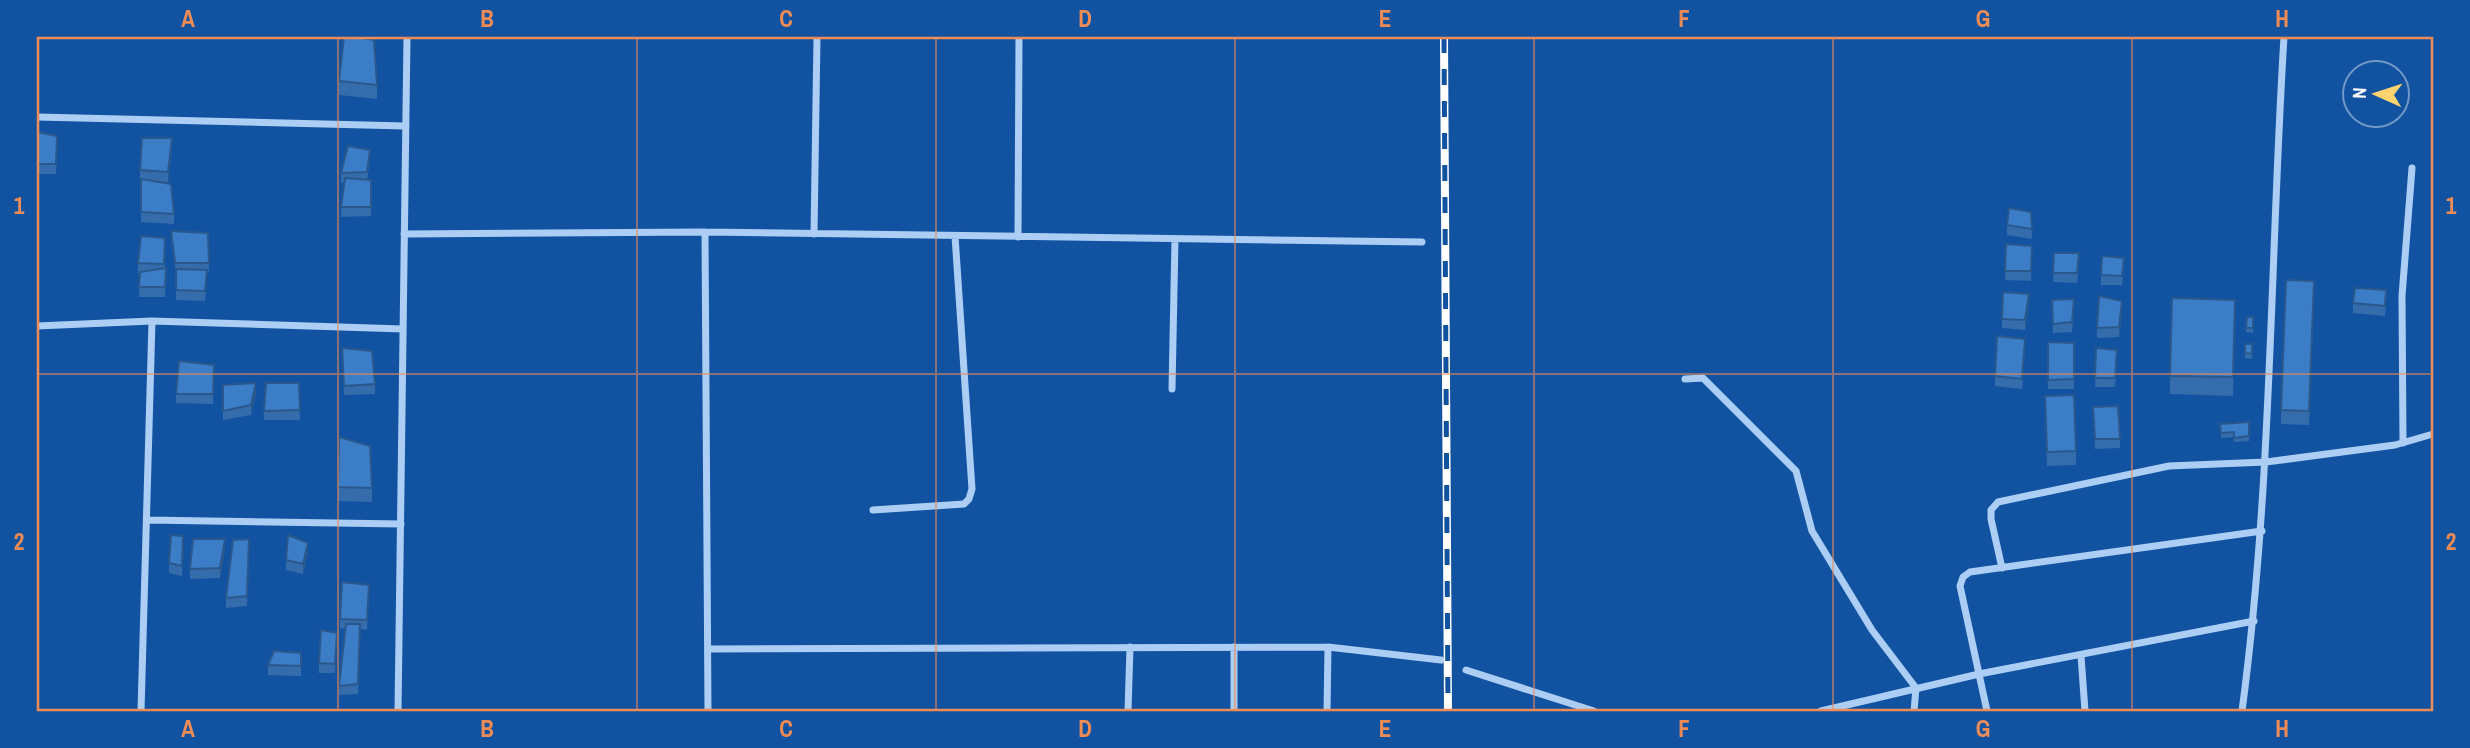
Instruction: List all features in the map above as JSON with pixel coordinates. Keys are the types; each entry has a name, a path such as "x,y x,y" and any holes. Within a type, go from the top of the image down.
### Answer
{"street":[{"path":"398,711 407,37"},
{"path":"814,234 817,37"},
{"path":"1018,237 1019,37"},
{"path":"2242,711 2262,531 2284,37"},
{"path":"37,117 405,126"},
{"path":"2403,443 2402,296 2412,168"},
{"path":"404,234 705,232 1422,242"},
{"path":"705,232 708,711"},
{"path":"873,510 964,504 969,499 972,489 956,236"},
{"path":"1172,389 1175,239"},
{"path":"37,326 152,321 403,330"},
{"path":"141,711 152,321"},
{"path":"1685,379 1703,378 1796,471 1812,531 1872,630 1916,688 1914,711"},
{"path":"2002,568 1991,519 1991,510 1998,502 2169,466 2266,462 2403,443 2433,434"},
{"path":"146,520 401,524"},
{"path":"1987,711 1960,586 1963,577 1970,572 2262,531"},
{"path":"1821,711 1979,674 2254,621"},
{"path":"1128,711 1130,647"},
{"path":"1234,647 1234,711"},
{"path":"708,649 1328,647 1441,660"},
{"path":"1327,711 1328,647"},
{"path":"2081,656 2085,711"},
{"path":"1466,670 1594,711"}],"building":[{"path":"344,37 374,40 377,85 339,81"},
{"path":"37,132 57,136 56,164 37,164"},
{"path":"142,138 172,138 168,172 140,170"},
{"path":"348,146 370,150 367,172 341,173"},
{"path":"345,178 371,180 371,207 341,207"},
{"path":"141,179 171,184 174,214 141,212"},
{"path":"2009,208 2031,212 2032,229 2007,225"},
{"path":"171,231 208,233 209,263 175,263"},
{"path":"141,236 165,238 164,264 138,263"},
{"path":"2006,244 2032,246 2031,271 2005,271"},
{"path":"2054,253 2079,253 2077,273 2053,273"},
{"path":"2102,256 2124,258 2122,276 2101,275"},
{"path":"166,268 165,287 139,287 140,272"},
{"path":"176,269 207,270 205,291 176,290"},
{"path":"2286,280 2314,281 2309,411 2281,410"},
{"path":"2355,288 2386,290 2385,306 2353,303"},
{"path":"2003,292 2029,294 2025,320 2002,319"},
{"path":"2099,296 2122,301 2119,327 2097,328"},
{"path":"2172,298 2235,300 2233,377 2170,376"},
{"path":"2074,299 2072,322 2053,324 2052,300"},
{"path":"2247,317 2253,317 2253,328 2246,328"},
{"path":"1997,336 2025,339 2022,379 1995,376"},
{"path":"2048,342 2074,343 2074,379 2048,380"},
{"path":"2245,344 2252,344 2252,354 2245,353"},
{"path":"342,348 372,351 375,384 344,386"},
{"path":"2096,348 2117,350 2115,378 2095,378"},
{"path":"179,361 214,365 213,394 176,394"},
{"path":"256,383 251,405 223,411 223,385"},
{"path":"266,383 299,383 300,410 264,411"},
{"path":"2074,395 2076,451 2047,452 2045,396"},
{"path":"2118,406 2120,439 2095,439 2093,407"},
{"path":"2249,422 2249,436 2234,438 2234,432 2221,433 2220,424"},
{"path":"339,437 370,446 372,488 338,487"},
{"path":"171,535 183,536 182,566 169,563"},
{"path":"288,535 308,543 303,564 286,560"},
{"path":"193,539 225,539 220,568 190,569"},
{"path":"249,539 247,596 226,598 233,540"},
{"path":"342,582 369,585 367,620 340,619"},
{"path":"346,624 360,624 358,684 339,686"},
{"path":"321,630 337,633 335,664 319,663"},
{"path":"274,651 301,653 301,666 268,665"}],"railway":[{"path":"1444,37 1448,711"}]}
